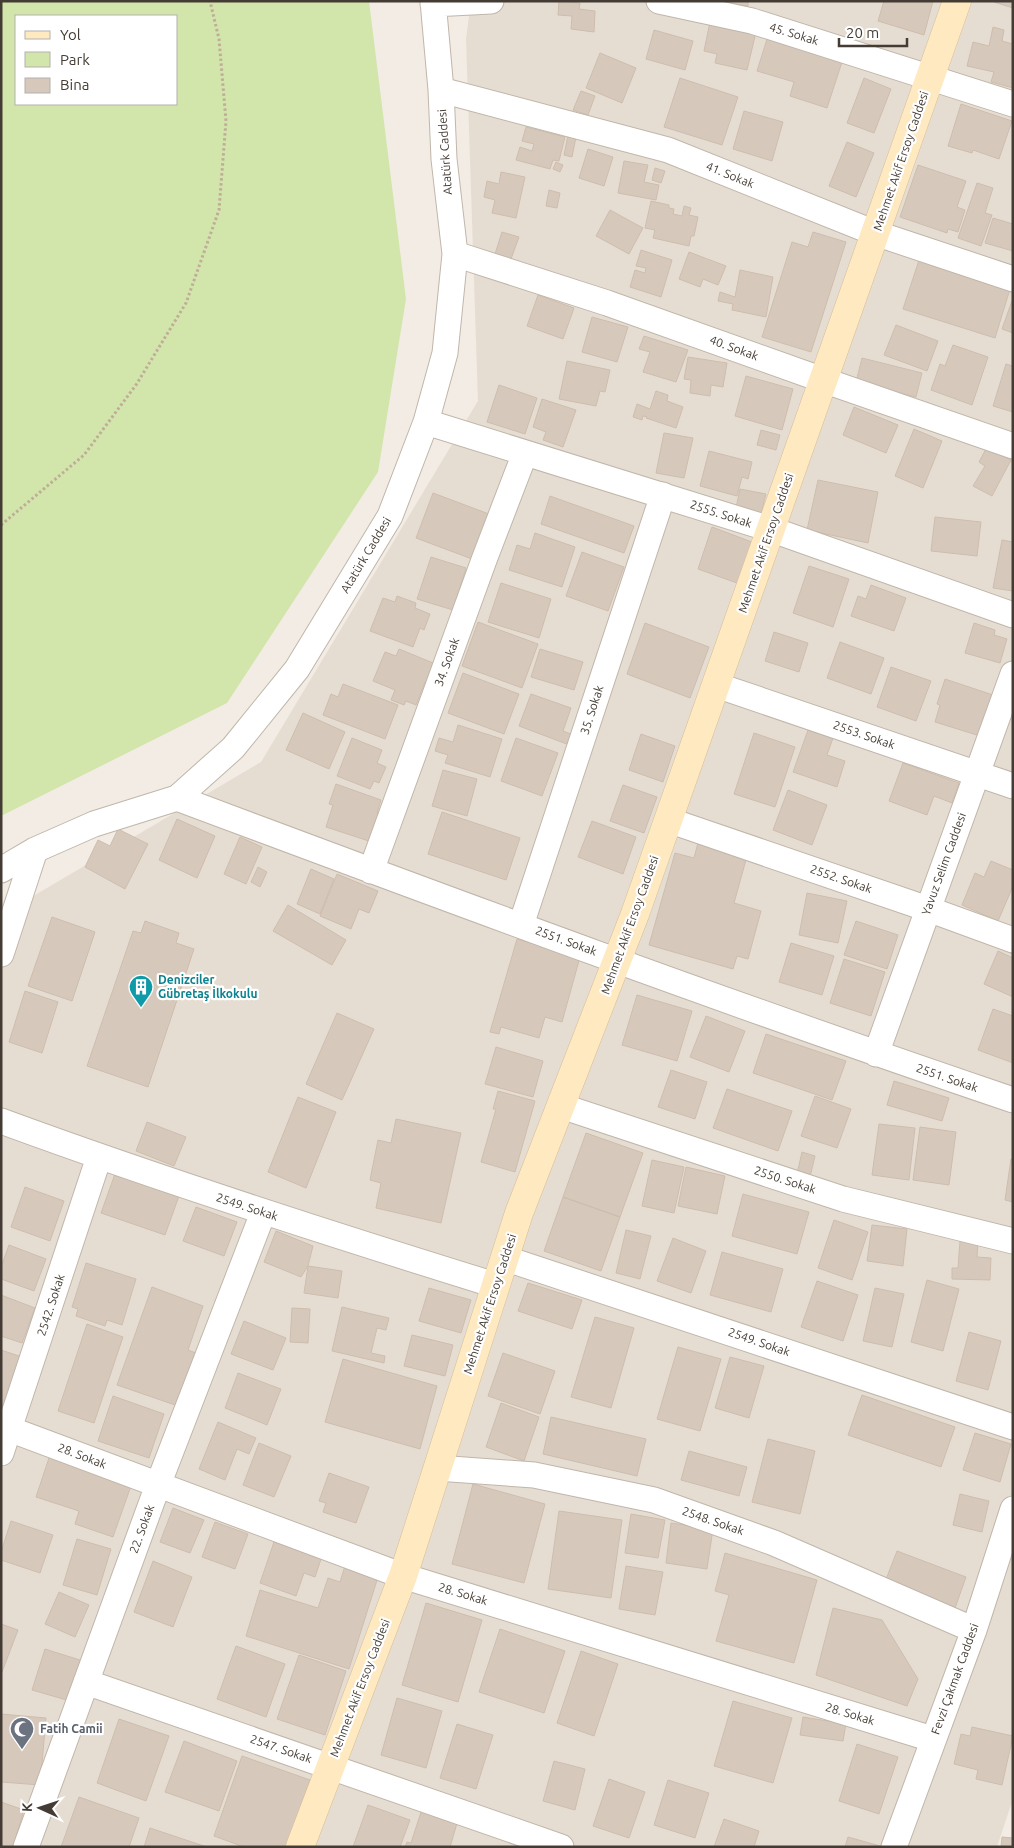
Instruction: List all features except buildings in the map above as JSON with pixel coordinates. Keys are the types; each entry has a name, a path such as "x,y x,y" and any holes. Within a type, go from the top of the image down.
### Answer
{"street":[{"path":"433,3 491,1"},
{"name":"45. Sokak","path":"659,1 753,11 930,77 1013,104"},
{"name":"Mehmet Akif Ersoy Caddesi","path":"300,1847 403,1576 519,1213 617,960 668,820 957,1"},
{"name":"Atatürk Caddesi","path":"1,870 35,850 94,824 177,798 233,748 297,669 390,516 426,422 445,353 455,254 444,159 441,90 433,3"},
{"name":"41. Sokak","path":"441,90 668,150 875,234 1013,279"},
{"name":"40. Sokak","path":"455,254 607,303 1013,446"},
{"name":"2555. Sokak","path":"426,422 770,529 1013,615"},
{"name":"34. Sokak","path":"371,871 480,569 525,454"},
{"name":"35. Sokak","path":"521,925 663,495"},
{"name":"Yavuz Selim Caddesi","path":"876,1054 1013,674"},
{"name":"2553. Sokak","path":"716,685 1013,786"},
{"name":"2551. Sokak","path":"177,798 371,871 876,1054 1013,1100"},
{"name":"2552. Sokak","path":"668,820 1013,940"},
{"path":"1,954 35,850"},
{"name":"2550. Sokak","path":"560,1106 843,1199 1013,1241"},
{"name":"2549. Sokak","path":"1,1121 263,1213 495,1285"},
{"name":"2542. Sokak","path":"1,1453 6,1427 99,1157"},
{"name":"22. Sokak","path":"26,1847 158,1485 263,1213"},
{"name":"2549. Sokak","path":"504,1258 1013,1427"},
{"name":"28. Sokak","path":"6,1427 403,1576 932,1739"},
{"name":"2548. Sokak","path":"437,1468 534,1475 654,1500 774,1543 974,1630"},
{"name":"Fevzi Çakmak Caddesi","path":"894,1847 932,1739 974,1630 1013,1509"},
{"name":"2547. Sokak","path":"86,1682 561,1847"}],"path":[{"path":"1,525 84,455 136,386 186,303 219,210 226,121 219,39 210,1"}],"shaded area":[{"path":"471,1 1013,1 1013,1799 997,1847 1,1847 1,915 261,762 478,401 466,39"}],"green space":[{"path":"1,1 369,1 406,299 378,472 227,703 1,816"}],"place":[{"name":"Denizciler Gübretaş İlkokulu","path":"141,1008"},
{"name":"Fatih Camii","path":"22,1750"}]}
